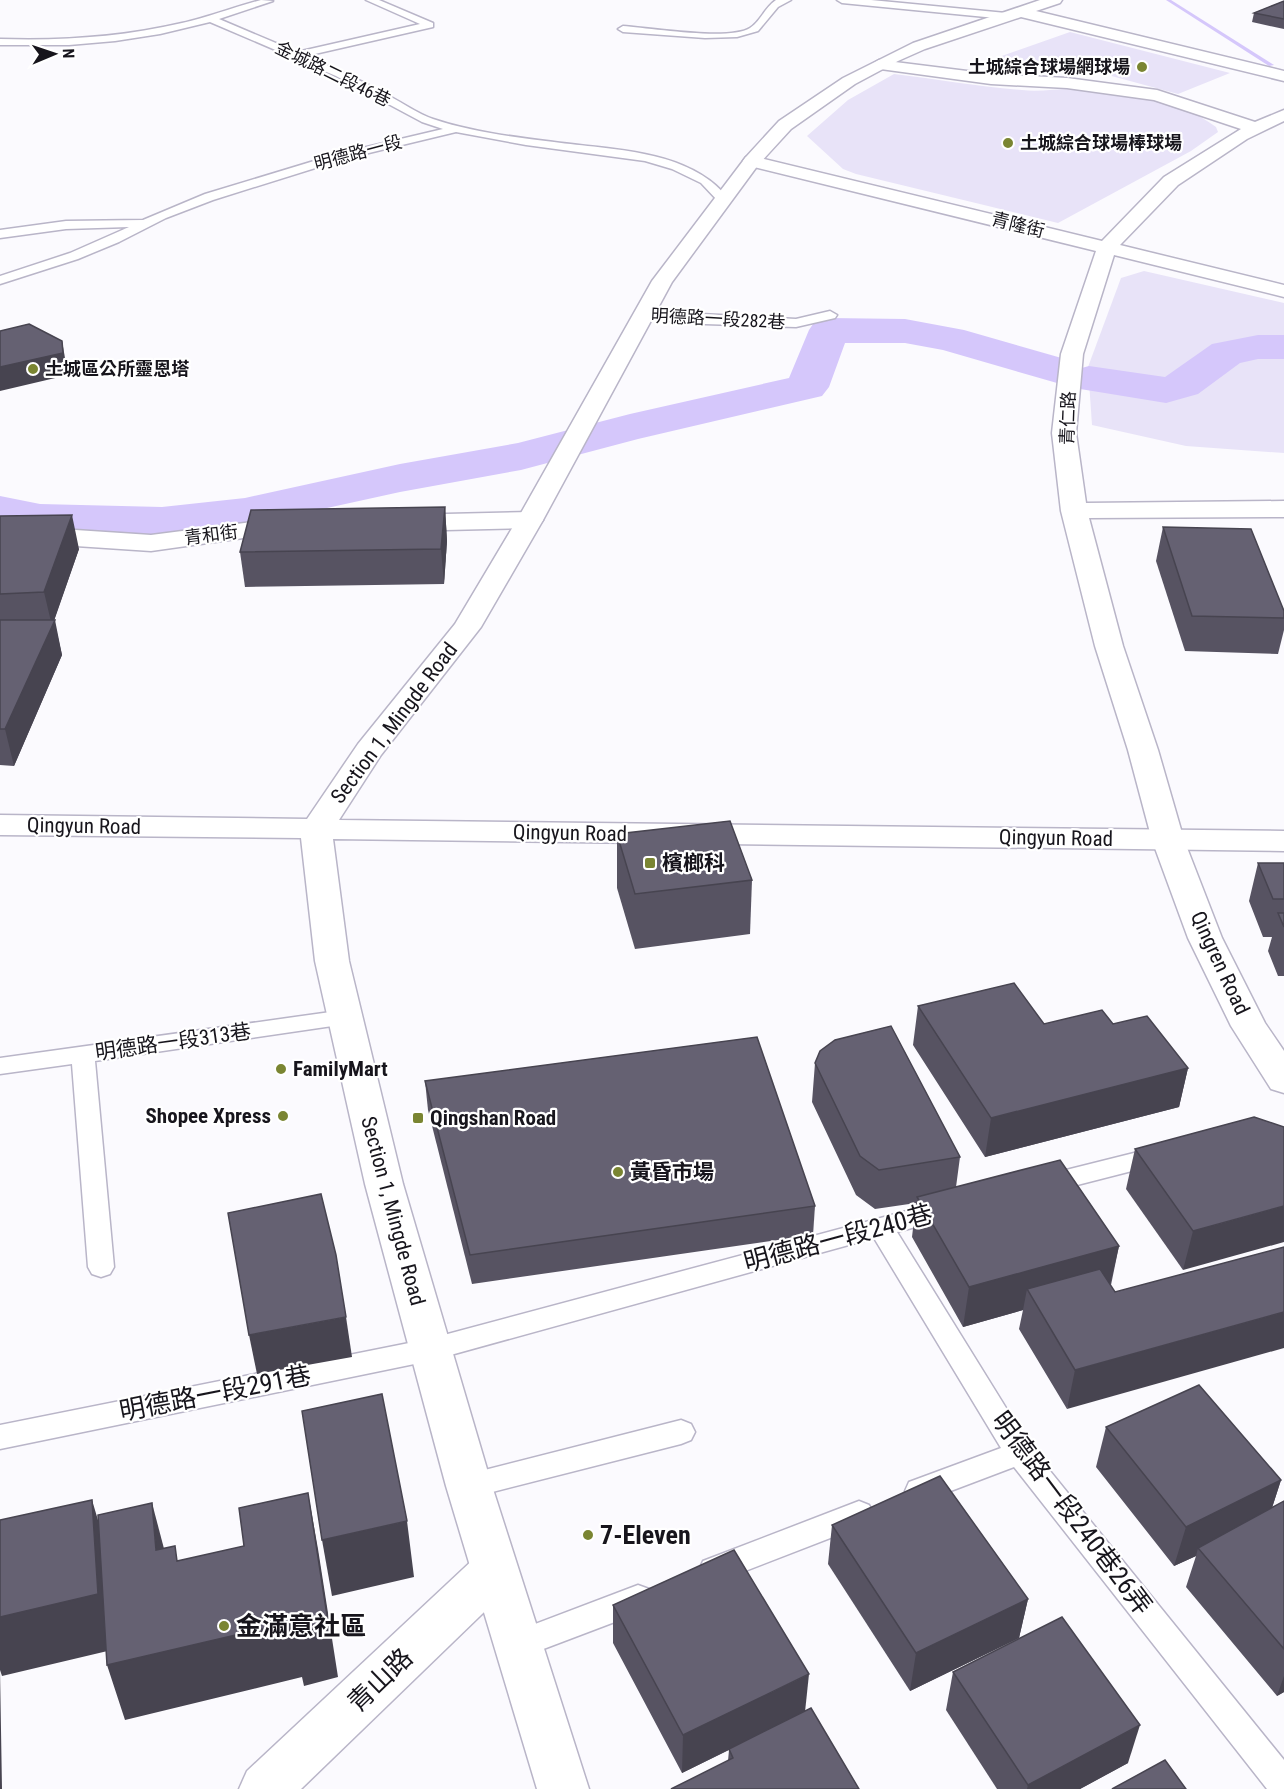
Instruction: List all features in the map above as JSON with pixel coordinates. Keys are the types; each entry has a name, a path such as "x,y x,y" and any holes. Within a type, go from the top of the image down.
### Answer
{"street":[{"name":"Section 1, Mingde Road","path":"563,1789 517,1645 429,1350 384,1184 332,961 316,830 369,750 467,627 530,520 662,281 722,198 785,125 849,81 919,46 1055,0"},
{"path":"1013,14 1284,76"},
{"path":"879,65 991,79 1067,83 1157,95 1256,128"},
{"name":"青仁路","path":"1168,840 1143,750 1109,646 1074,511 1064,433 1072,354 1107,247 1171,181 1241,135 1284,115"},
{"name":"青隆街","path":"753,161 1284,291"},
{"path":"1074,511 1284,509"},
{"path":"377,523 530,520"},
{"name":"青和街","path":"0,533 151,543 284,525 319,524"},
{"name":"Qingyun Road","path":"0,825 1284,841"},
{"name":"Qingren Road","path":"1168,840 1205,938 1249,1026 1284,1080"},
{"name":"青山路","path":"266,1789 495,1570"}],"lane":[{"path":"297,55 430,25 371,0"},
{"path":"623,29 696,34 750,32 762,23 767,11 780,1 786,0"},
{"path":"842,0 1013,14"},
{"path":"0,42 35,44 105,39 183,26 230,10 268,1"},
{"name":"金城路二段46巷","path":"210,18 340,74 426,120 456,129"},
{"name":"明德路一段","path":"0,280 74,256 209,196 341,156 456,129 526,142 646,158 676,166 705,181 722,198"},
{"path":"0,234 66,225 146,223"},
{"name":"明德路一段282巷","path":"642,315 796,323 830,315"},
{"name":"明德路一段313巷","path":"0,1066 345,1018"},
{"path":"83,1054 101,1267"},
{"path":"1019,1191 1180,1151"},
{"name":"明德路一段240巷","path":"429,1350 961,1205"},
{"name":"明德路一段240巷26弄","path":"880,1226 1019,1453 1284,1785"},
{"name":"明德路一段291巷","path":"0,1437 429,1350"},
{"path":"470,1486 681,1432"},
{"path":"517,1645 1019,1453"}],"shaded area":[{"name":"土城綜合球場網球場","path":"1070,32 1230,73 1178,94 1056,61 1025,70 1009,70 996,62 996,58"},
{"name":"土城綜合球場棒球場","path":"894,74 1028,91 1090,89 1128,94 1184,109 1216,127 1218,132 1191,151 1058,223 856,174 843,169 807,136 848,100"},
{"path":"1144,271 1284,303 1284,453 1186,446 1092,425 1088,367 1121,278"}],"building":[{"path":"1284,1 1284,19 1254,13"},
{"path":"29,324 62,341 63,353 0,367 0,331"},
{"path":"445,507 441,549 240,552 251,510"},
{"path":"72,515 44,592 0,594 0,516"},
{"path":"1163,527 1251,529 1284,611 1284,618 1192,616"},
{"path":"0,620 55,620 5,729 0,729"},
{"path":"730,821 752,880 635,894 617,834"},
{"path":"1258,863 1284,863 1284,899 1273,899"},
{"path":"1278,913 1284,913 1284,927"},
{"path":"1014,983 1044,1024 1102,1010 1113,1024 1147,1016 1188,1068 991,1118 918,1006"},
{"path":"891,1026 960,1157 879,1170 860,1156 815,1063 820,1051 835,1040"},
{"name":"黃昏市場","path":"757,1037 815,1206 470,1255 425,1081"},
{"path":"1254,1117 1284,1127 1284,1206 1193,1231 1135,1149"},
{"path":"1060,1160 1119,1246 969,1287 917,1197"},
{"path":"321,1194 336,1255 346,1317 249,1335 228,1213"},
{"path":"1284,1247 1284,1312 1075,1370 1027,1289 1100,1269 1115,1292"},
{"path":"1199,1385 1281,1480 1186,1527 1106,1427"},
{"path":"382,1394 407,1521 322,1540 302,1411"},
{"path":"940,1476 1028,1599 916,1653 832,1525"},
{"path":"308,1493 328,1622 293,1630 291,1622 107,1665 98,1515 152,1503 156,1550 175,1546 177,1561 244,1546 239,1508"},
{"path":"92,1500 98,1594 0,1617 0,1520"},
{"path":"1284,1501 1284,1649 1198,1548"},
{"path":"734,1550 809,1674 683,1735 613,1605"},
{"path":"1062,1617 1140,1725 1028,1785 953,1672"},
{"path":"811,1708 859,1789 671,1789 733,1758 729,1749"},
{"path":"1165,1760 1186,1789 1112,1789"}],"waterway":[{"path":"1168,0 1271,65"},
{"path":"0,510 40,518 162,522 245,512 400,478 521,456 630,427 807,387 829,330 905,331 949,339 1057,370"},
{"path":"1089,379 1166,390 1183,385 1227,353 1258,347 1284,347"}],"place":[{"name":"土城綜合球場網球場","path":"1142,67"},
{"name":"土城綜合球場棒球場","path":"1008,143"},
{"name":"土城區公所靈恩塔","path":"33,369"},
{"name":"檳榔科","path":"650,863"},
{"name":"FamilyMart","path":"281,1069"},
{"name":"Shopee Xpress","path":"283,1116"},
{"name":"Qingshan Road","path":"418,1118"},
{"name":"黃昏市場","path":"618,1172"},
{"name":"7-Eleven","path":"588,1535"},
{"name":"金滿意社區","path":"224,1626"}]}
